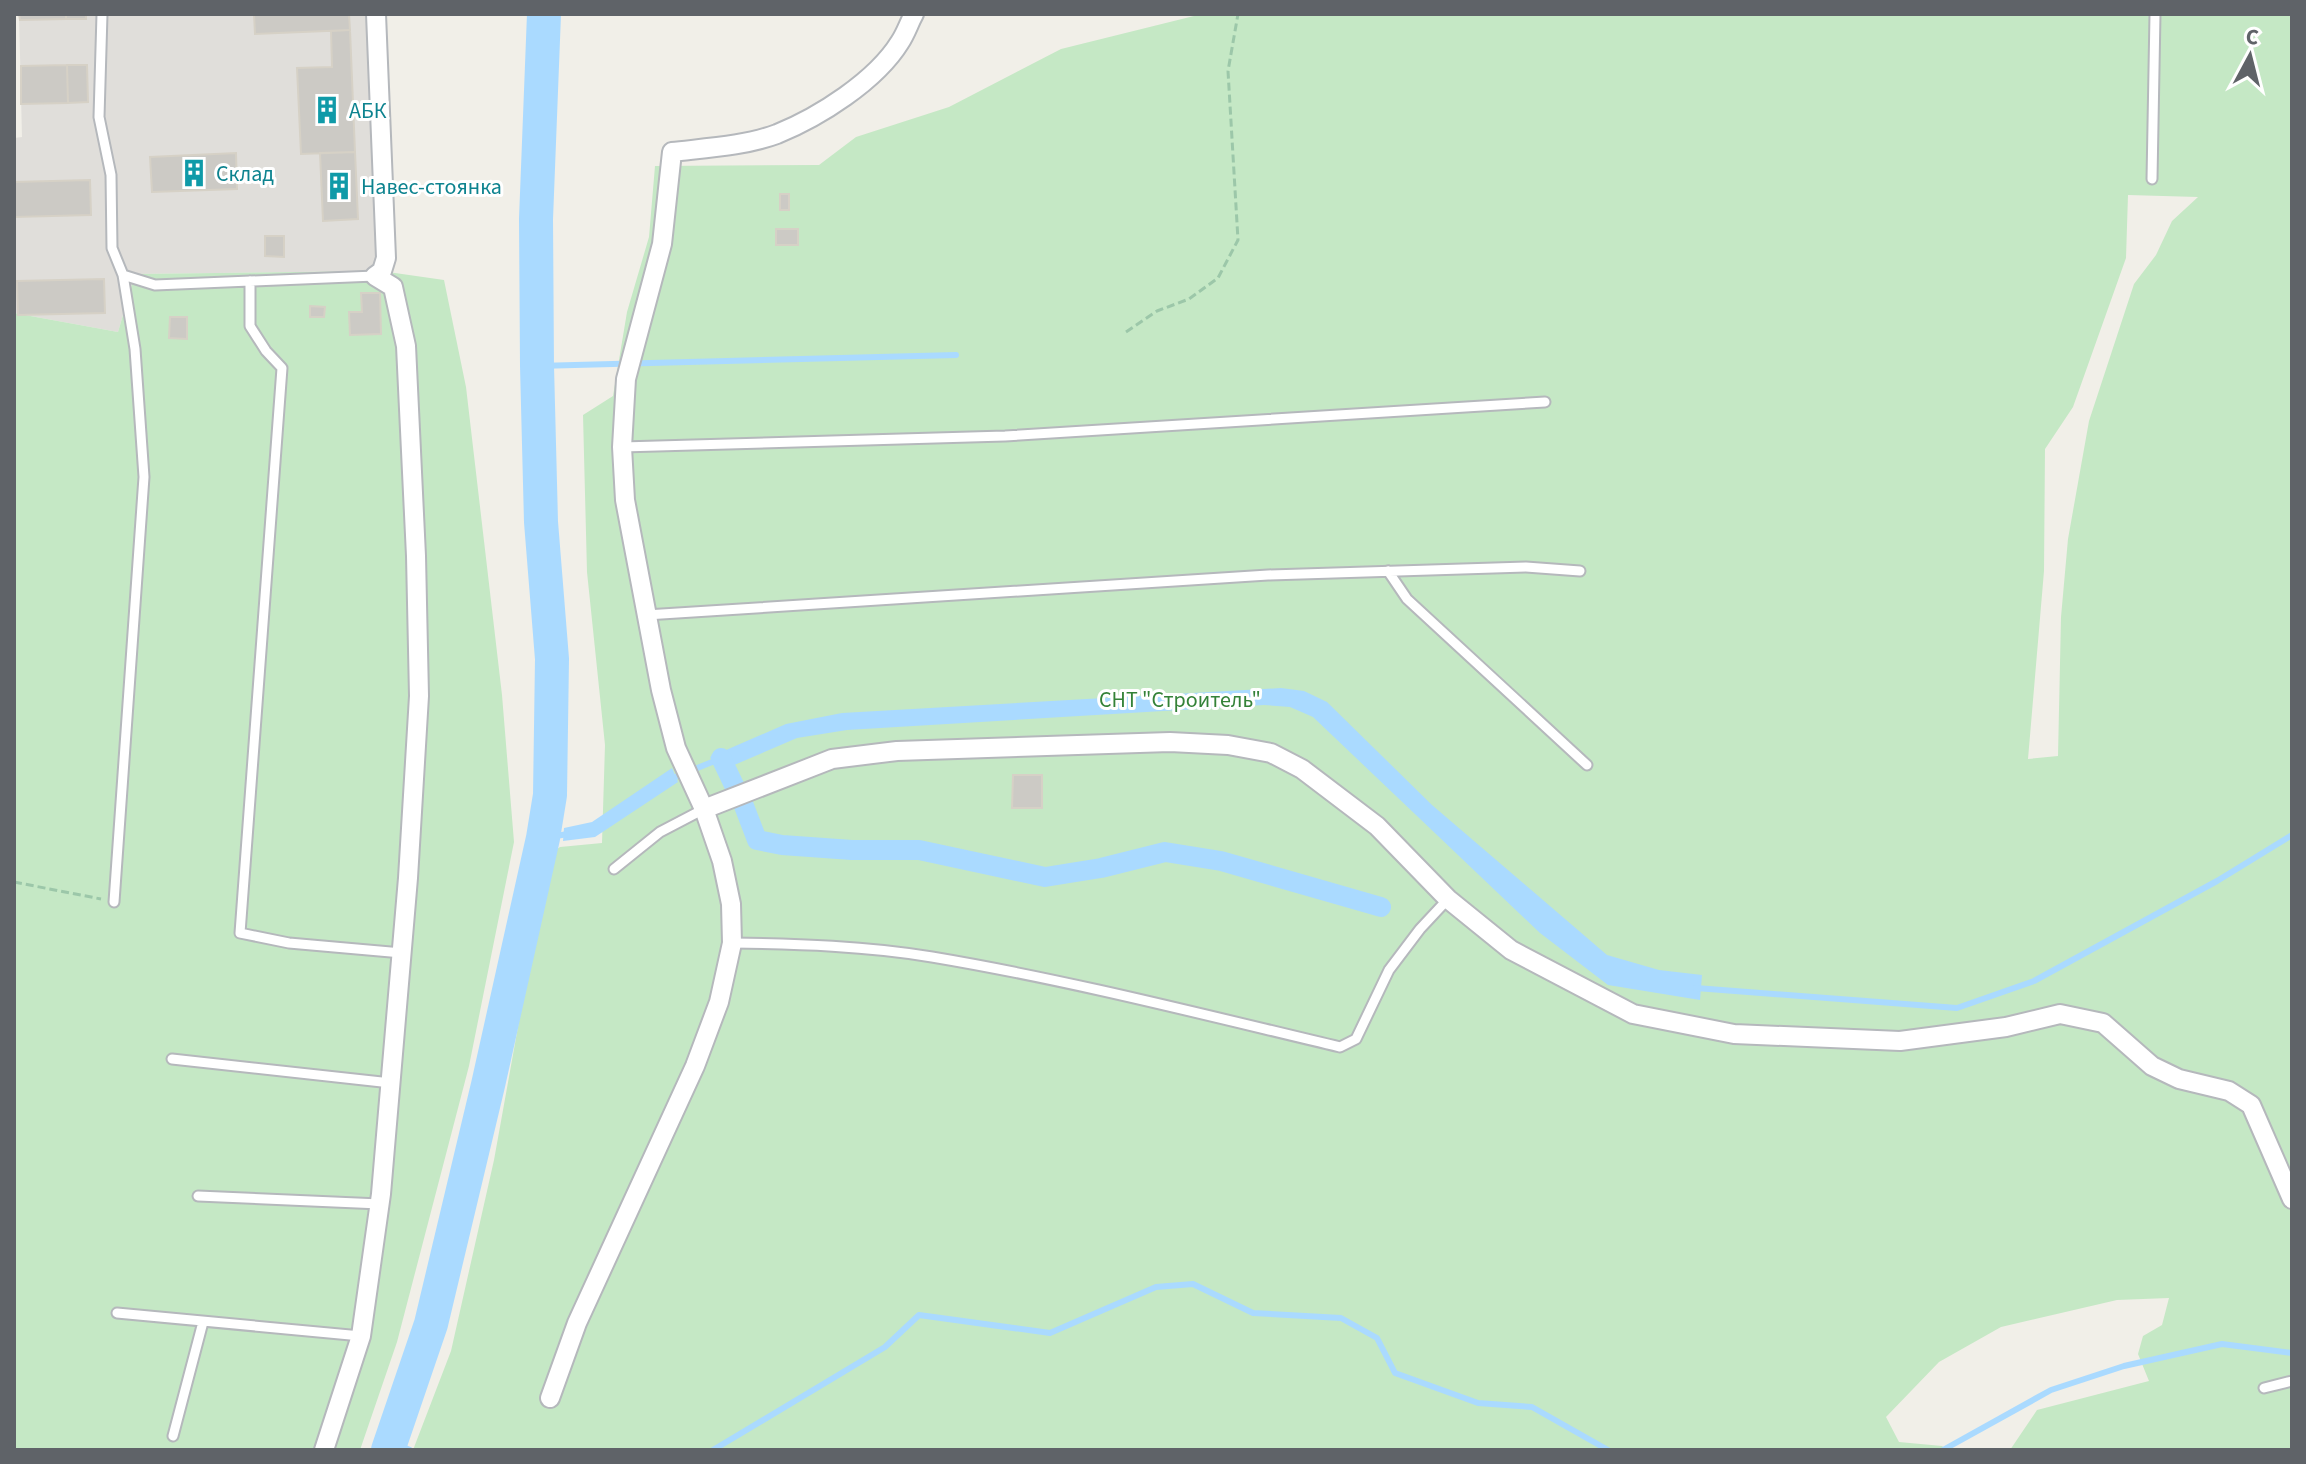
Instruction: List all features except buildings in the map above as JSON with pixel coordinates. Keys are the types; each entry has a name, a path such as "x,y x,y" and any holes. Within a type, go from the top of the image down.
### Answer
{"street":[{"path":"324,1450 361,1336 380,1204 402,953 419,696 406,346 393,287 375,276 382,271 386,258 376,14"},
{"path":"550,1398 577,1323 695,1066 719,1002 732,943 731,904 722,861 704,809 676,748 661,690 625,500 622,447 626,379 662,244 672,152 719,147 775,134 833,104 878,70 900,43 914,14"},
{"path":"704,809 832,759 897,751 1170,742 1228,745 1271,753 1302,769 1377,826 1448,899 1511,950 1633,1014 1734,1034 1900,1041 2006,1027 2060,1014 2103,1023 2152,1066 2179,1079 2229,1091 2251,1105 2292,1199"}],"lane":[{"path":"102,14 99,117 111,175 112,248 123,275 135,349 144,477 114,902"},
{"path":"2152,179 2155,14"},
{"path":"123,275 155,285 375,276"},
{"path":"250,281 250,326 266,351 282,368 240,933 289,943 402,953"},
{"path":"622,447 1005,436 1545,402"},
{"path":"646,615 1253,576 1526,567 1580,571"},
{"path":"1388,571 1407,599 1587,765"},
{"path":"614,869 660,832 704,809"},
{"path":"732,943 818,945 930,957 1110,993 1340,1047 1356,1039 1389,970 1448,899"},
{"path":"172,1059 391,1083"},
{"path":"198,1196 380,1204"},
{"path":"117,1313 361,1336"},
{"path":"173,1436 203,1322"},
{"path":"2264,1388 2292,1381"}],"path":[{"path":"1126,332 1157,311 1189,299 1218,278 1238,240 1228,71 1238,14"},
{"path":"14,882 114,902"}],"shaded area":[{"path":"19,14 374,14 381,271 135,274 118,332 14,313 14,138 22,137"}],"green space":[{"name":"СНТ \"Строитель\"","path":"1202,14 2292,14 2292,1450 2010,1450 2037,1410 2149,1381 2138,1354 2143,1336 2162,1325 2169,1298 2117,1300 2001,1327 1939,1362 1886,1417 1899,1442 1942,1446 1947,1450 413,1450 451,1351 494,1160 549,855 560,847 602,843 605,745 587,572 583,415 613,396 627,312 649,237 655,166 819,165 856,137 949,107 1061,49","holes":["2128,195 2198,197 2172,221 2156,255 2134,284 2089,421 2068,539 2061,617 2058,756 2028,759 2044,571 2045,449 2073,407 2126,258"]},
{"path":"381,271 444,280 466,387 502,695 514,842 469,1066 397,1342 360,1450 14,1450 14,313 118,332 135,274"}],"water":[{"path":"1281,688 1304,691 1327,702 1432,805 1607,955 1659,970 1702,975 1700,1000 1608,985 1540,933 1313,717 1290,707 1264,705 847,730 797,738 718,772 710,757 786,724 842,713"},
{"path":"672,768 678,782 595,837 563,841 564,828 592,822"}],"waterway":[{"path":"388,1450 431,1324 488,1085 550,795 552,659 541,522 537,366 536,219 544,14"},
{"path":"537,366 956,355"},
{"path":"721,758 757,840 852,850 919,850 1045,877 1101,868 1165,852 1221,861 1381,907"},
{"path":"668,780 717,760"},
{"path":"543,838 568,834"},
{"path":"1696,988 1957,1008 2034,981 2217,881 2292,835"},
{"path":"713,1450 885,1347 919,1315 1050,1333 1156,1287 1193,1284 1253,1313 1341,1318 1377,1338 1395,1373 1478,1403 1532,1407 1608,1450"},
{"path":"1943,1450 2051,1390 2124,1366 2222,1344 2292,1353"},
{"path":"391,1442 410,1450"}],"place":[{"name":"АБК","path":"327,110"},
{"name":"Склад","path":"194,173"},
{"name":"Навес-стоянка","path":"339,186"}]}
